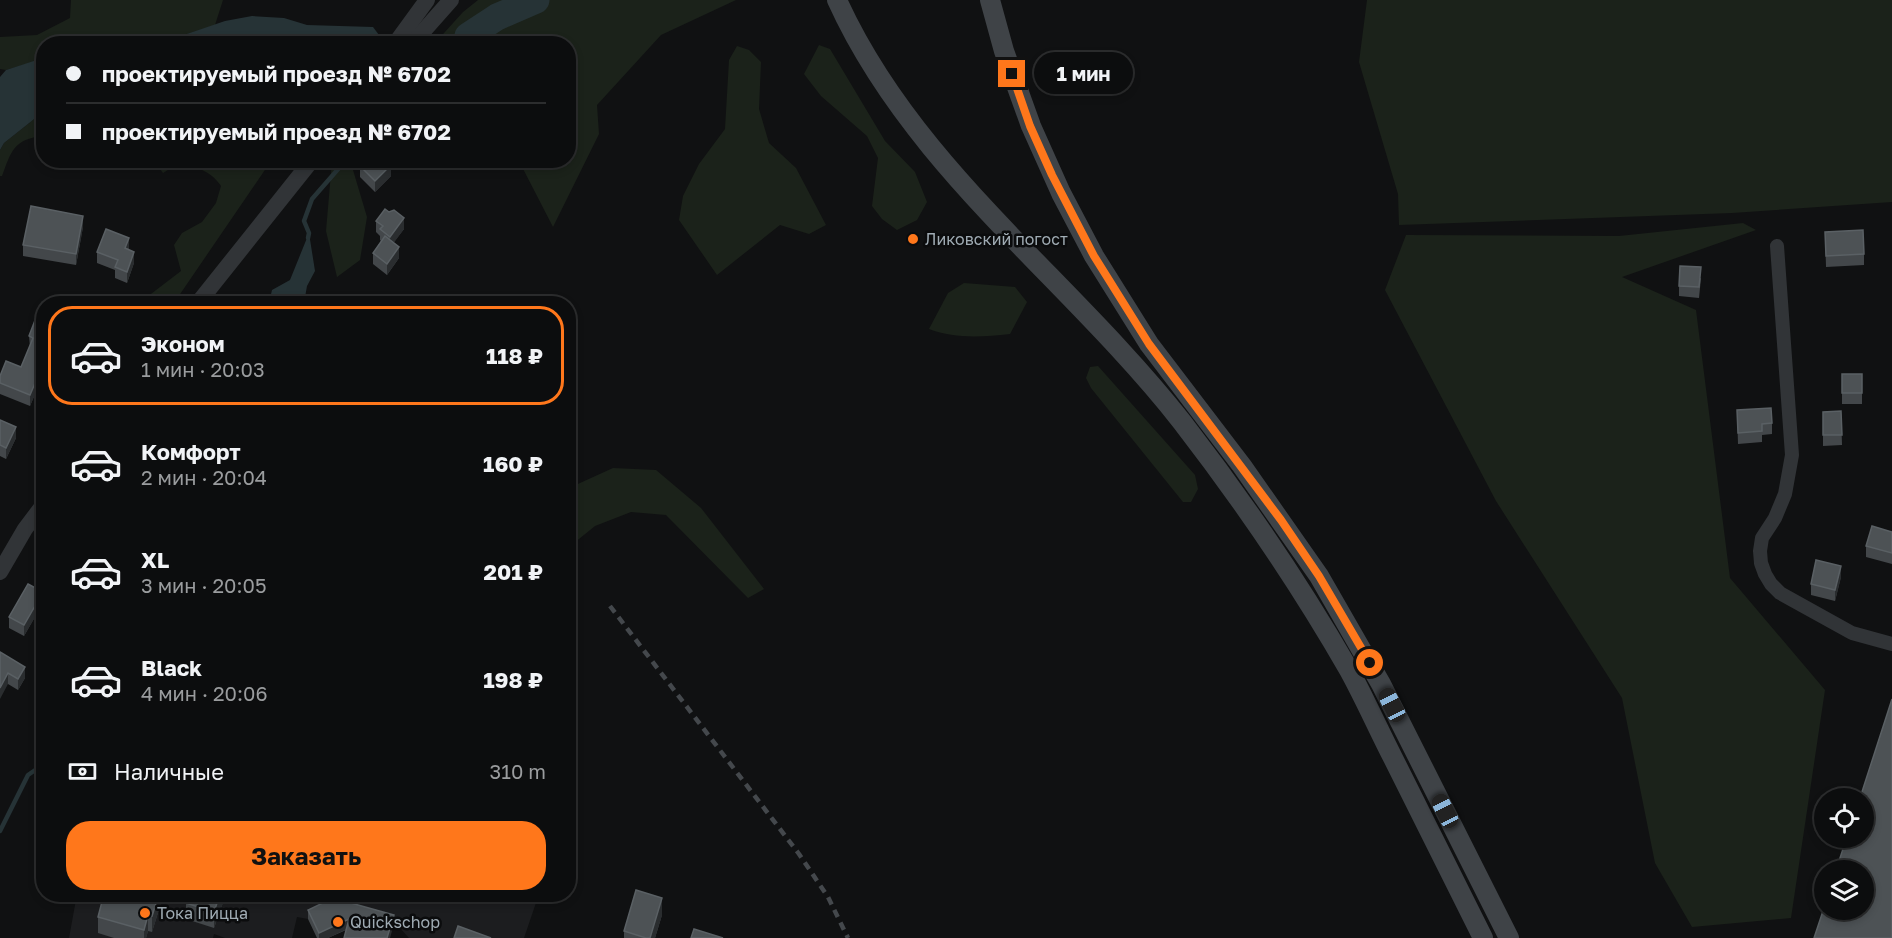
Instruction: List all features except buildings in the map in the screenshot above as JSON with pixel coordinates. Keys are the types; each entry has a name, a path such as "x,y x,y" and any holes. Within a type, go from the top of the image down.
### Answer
{"main road":[{"path":"837,0 854,37 880,80 943,161 1083,311 1180,420 1272,544 1349,672 1483,938"},
{"path":"990,0 1004,51 1030,126 1060,193 1094,256 1149,344 1242,466 1329,592 1381,684 1509,938"}],"street":[{"path":"401,36 427,0"},
{"path":"419,36 451,0"},
{"path":"204,296 306,168"},
{"path":"1778,246 1792,455 1785,494 1762,538 1761,563 1765,574 1780,593 1852,633 1892,644"},
{"path":"0,572 36,515"}],"shaded area":[{"path":"71,0 223,0 215,25 181,36 36,36 36,61 6,70 0,69 0,37 37,35 70,18"},
{"path":"478,0 736,0 661,35 597,105 599,134 553,227 523,168 576,168 576,36 441,36 463,12"},
{"path":"1367,0 1892,0 1892,202 1732,213 1399,225 1398,194 1359,62"},
{"path":"252,16 284,18 307,25 373,27 379,35 181,36 225,21"},
{"path":"819,45 830,49 885,141 915,172 927,202 917,220 897,230 882,219 872,206 878,158 867,136 821,96 804,74"},
{"path":"737,46 749,50 761,62 759,109 769,143 796,168 826,225 809,234 780,225 717,275 679,220 683,196 699,164 725,129 729,60"},
{"path":"36,60 36,118 4,143 0,150 0,77 6,70"},
{"path":"36,118 36,137 20,143 15,148 0,176 0,150 4,143"},
{"path":"159,168 171,168 163,173"},
{"path":"197,168 266,168 179,296 148,296 181,271 174,245 182,233 202,222 216,203 221,186"},
{"path":"331,168 355,168 353,170 367,217 360,260 337,277 326,231"},
{"path":"1743,223 1756,230 1622,277 1696,310 1730,578 1825,690 1791,918 1692,927 1655,863 1622,698 1496,501 1385,290 1406,235 1619,236"},
{"path":"309,233 315,271 307,286 305,296 271,296 272,290 290,280"},
{"path":"964,283 1015,287 1027,302 1010,334 959,336 929,329 948,293"},
{"path":"1098,366 1195,475 1198,489 1191,502 1183,502 1091,388 1086,378 1090,367"},
{"path":"613,468 656,470 701,508 764,589 748,598 666,515 631,512 595,526 576,541 576,485"},
{"path":"76,902 536,902 524,938 409,938 389,916 333,908 308,919 297,917 292,938 225,938 214,934 213,938 69,938"}],"waterway":[{"path":"468,36 497,17 536,0"},
{"path":"308,238 309,233 304,221 312,199 339,168"},
{"path":"0,831 28,775 36,770"}],"railway":[{"path":"610,606 799,854 828,897 848,938"}],"place":[{"name":"Ликовский погост","path":"913,239"},
{"name":"Тока Пицца","path":"145,913"},
{"name":"Quickschop","path":"338,922"}],"route":[{"path":"1012,74 1030,126 1052,175 1094,256 1149,344 1230,449 1319,576 1370,663"}]}
